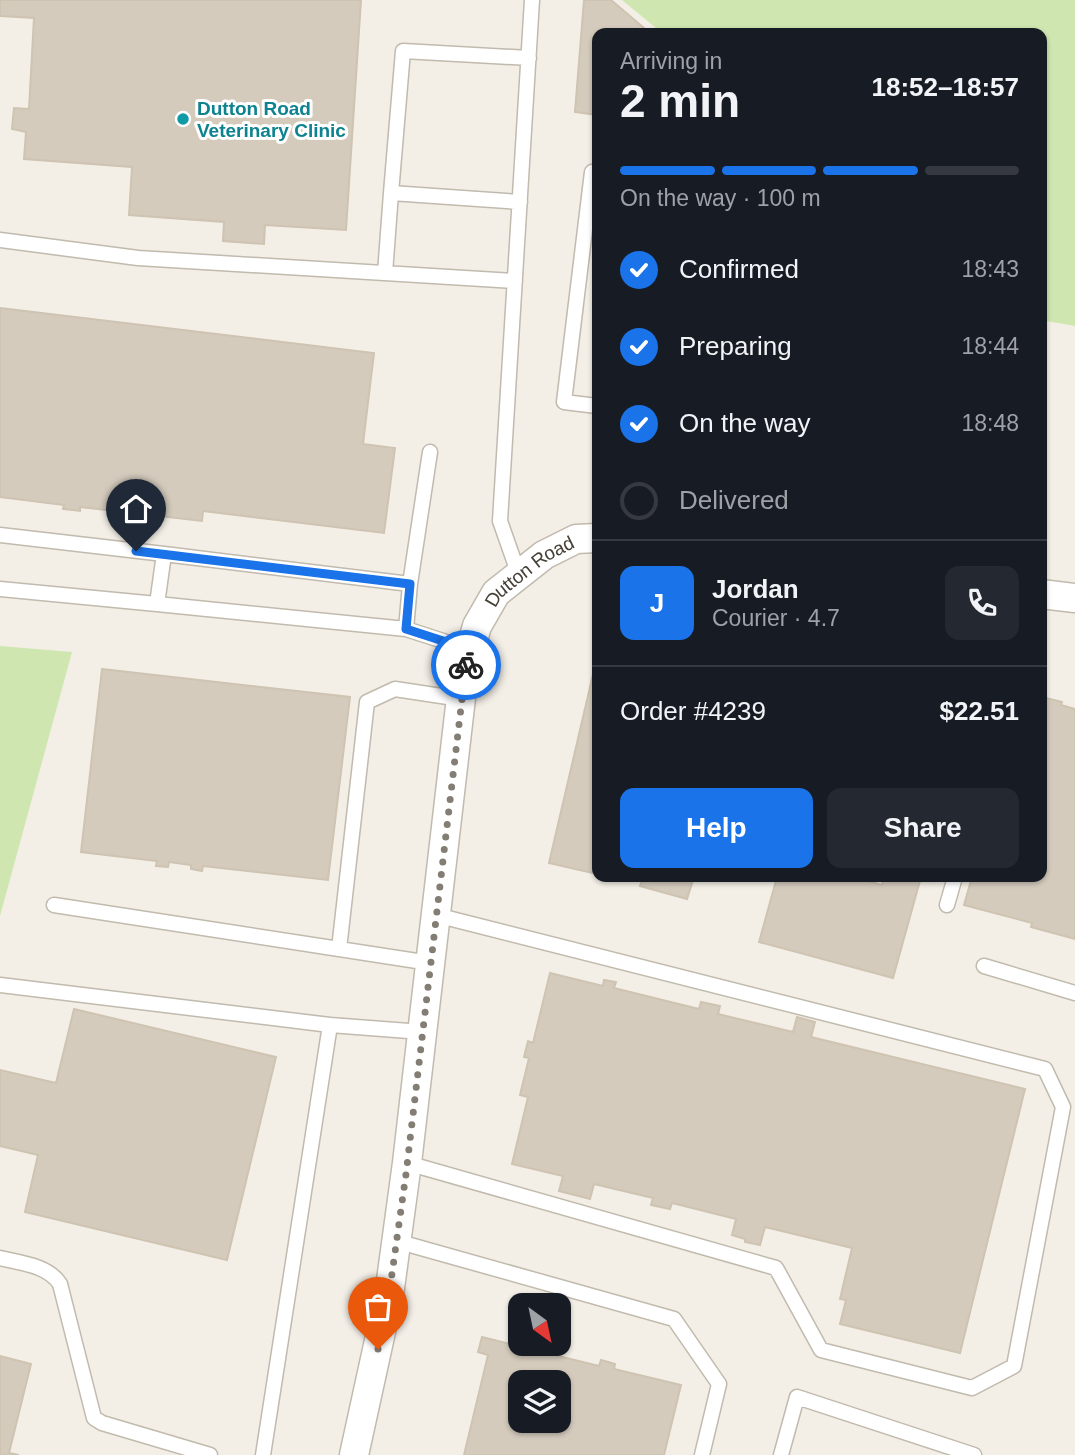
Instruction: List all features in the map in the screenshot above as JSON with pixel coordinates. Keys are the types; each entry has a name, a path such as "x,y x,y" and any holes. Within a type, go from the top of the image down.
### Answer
{"street":[{"name":"Dutton Road","path":"354,1455 389,1295 397,1241 464,672 478,626 496,593 544,555 576,539 592,538"},
{"path":"1047,594 1075,598"}],"lane":[{"path":"519,575 500,521 532,0"},
{"path":"385,273 403,51 529,58"},
{"path":"592,180 564,401 592,405"},
{"path":"391,193 520,202"},
{"path":"0,240 138,258 515,281"},
{"path":"406,629 430,452"},
{"path":"0,535 410,584"},
{"path":"157,604 164,554"},
{"path":"0,589 406,629 471,650"},
{"path":"339,949 367,702 396,689 461,699"},
{"path":"947,905 954,882"},
{"path":"54,905 430,963"},
{"path":"407,1163 776,1268 821,1350 972,1388 1014,1366 1063,1107 1045,1069 436,915"},
{"path":"984,966 1075,993"},
{"path":"0,985 330,1025 422,1032"},
{"path":"262,1455 330,1025"},
{"path":"397,1241 674,1320 719,1384 702,1455"},
{"path":"0,1258 46,1270 55,1276 60,1284 94,1418 102,1423 210,1455"},
{"path":"781,1455 797,1396 974,1455"}],"green space":[{"path":"622,0 1075,0 1075,326 1047,321 1047,28 656,28"},
{"path":"0,646 72,652 0,916"}],"building":[{"name":"Dutton Road Veterinary Clinic","path":"0,0 361,0 346,230 265,225 264,244 223,241 224,222 129,215 132,167 24,159 26,132 12,129 14,108 29,109 34,18 0,16"},
{"path":"584,0 611,0 644,28 592,28 592,114 575,112"},
{"path":"0,308 374,353 363,444 395,448 384,533 203,511 202,521 80,507 80,511 63,509 64,505 0,497"},
{"path":"102,669 350,697 328,880 203,866 202,871 191,869 191,865 169,862 168,867 156,866 157,861 81,852"},
{"path":"592,678 592,873 549,863"},
{"path":"1047,698 1062,702 1061,705 1075,709 1075,939 1031,927 1032,923 964,905 971,882 1047,882"},
{"path":"641,882 692,882 687,899 640,886"},
{"path":"776,882 871,882 882,885 883,882 920,882 893,978 759,942"},
{"path":"550,973 603,986 604,980 616,982 614,988 699,1009 701,1002 720,1006 718,1014 793,1032 797,1017 815,1022 811,1037 1025,1089 960,1353 840,1324 846,1300 840,1299 852,1248 765,1227 760,1245 745,1242 745,1239 732,1235 736,1219 672,1203 670,1209 651,1205 653,1198 594,1184 590,1199 559,1191 563,1176 512,1164 528,1097 520,1095 529,1058 524,1057 528,1041 533,1043"},
{"path":"74,1009 276,1057 227,1260 25,1212 38,1155 0,1146 0,1070 56,1083"},
{"path":"482,1337 508,1343 508,1356 559,1356 599,1366 601,1360 615,1364 614,1369 681,1385 664,1455 464,1455 488,1355 478,1352"},
{"path":"0,1356 31,1364 9,1453 19,1455 0,1455"}],"way so far":[{"path":"378,1349 389,1295 406,1174 466,665"}],"place":[{"name":"Dutton Road Veterinary Clinic","path":"183,119"}],"route":[{"path":"136,551 410,584 406,629 471,650 466,665"}]}
